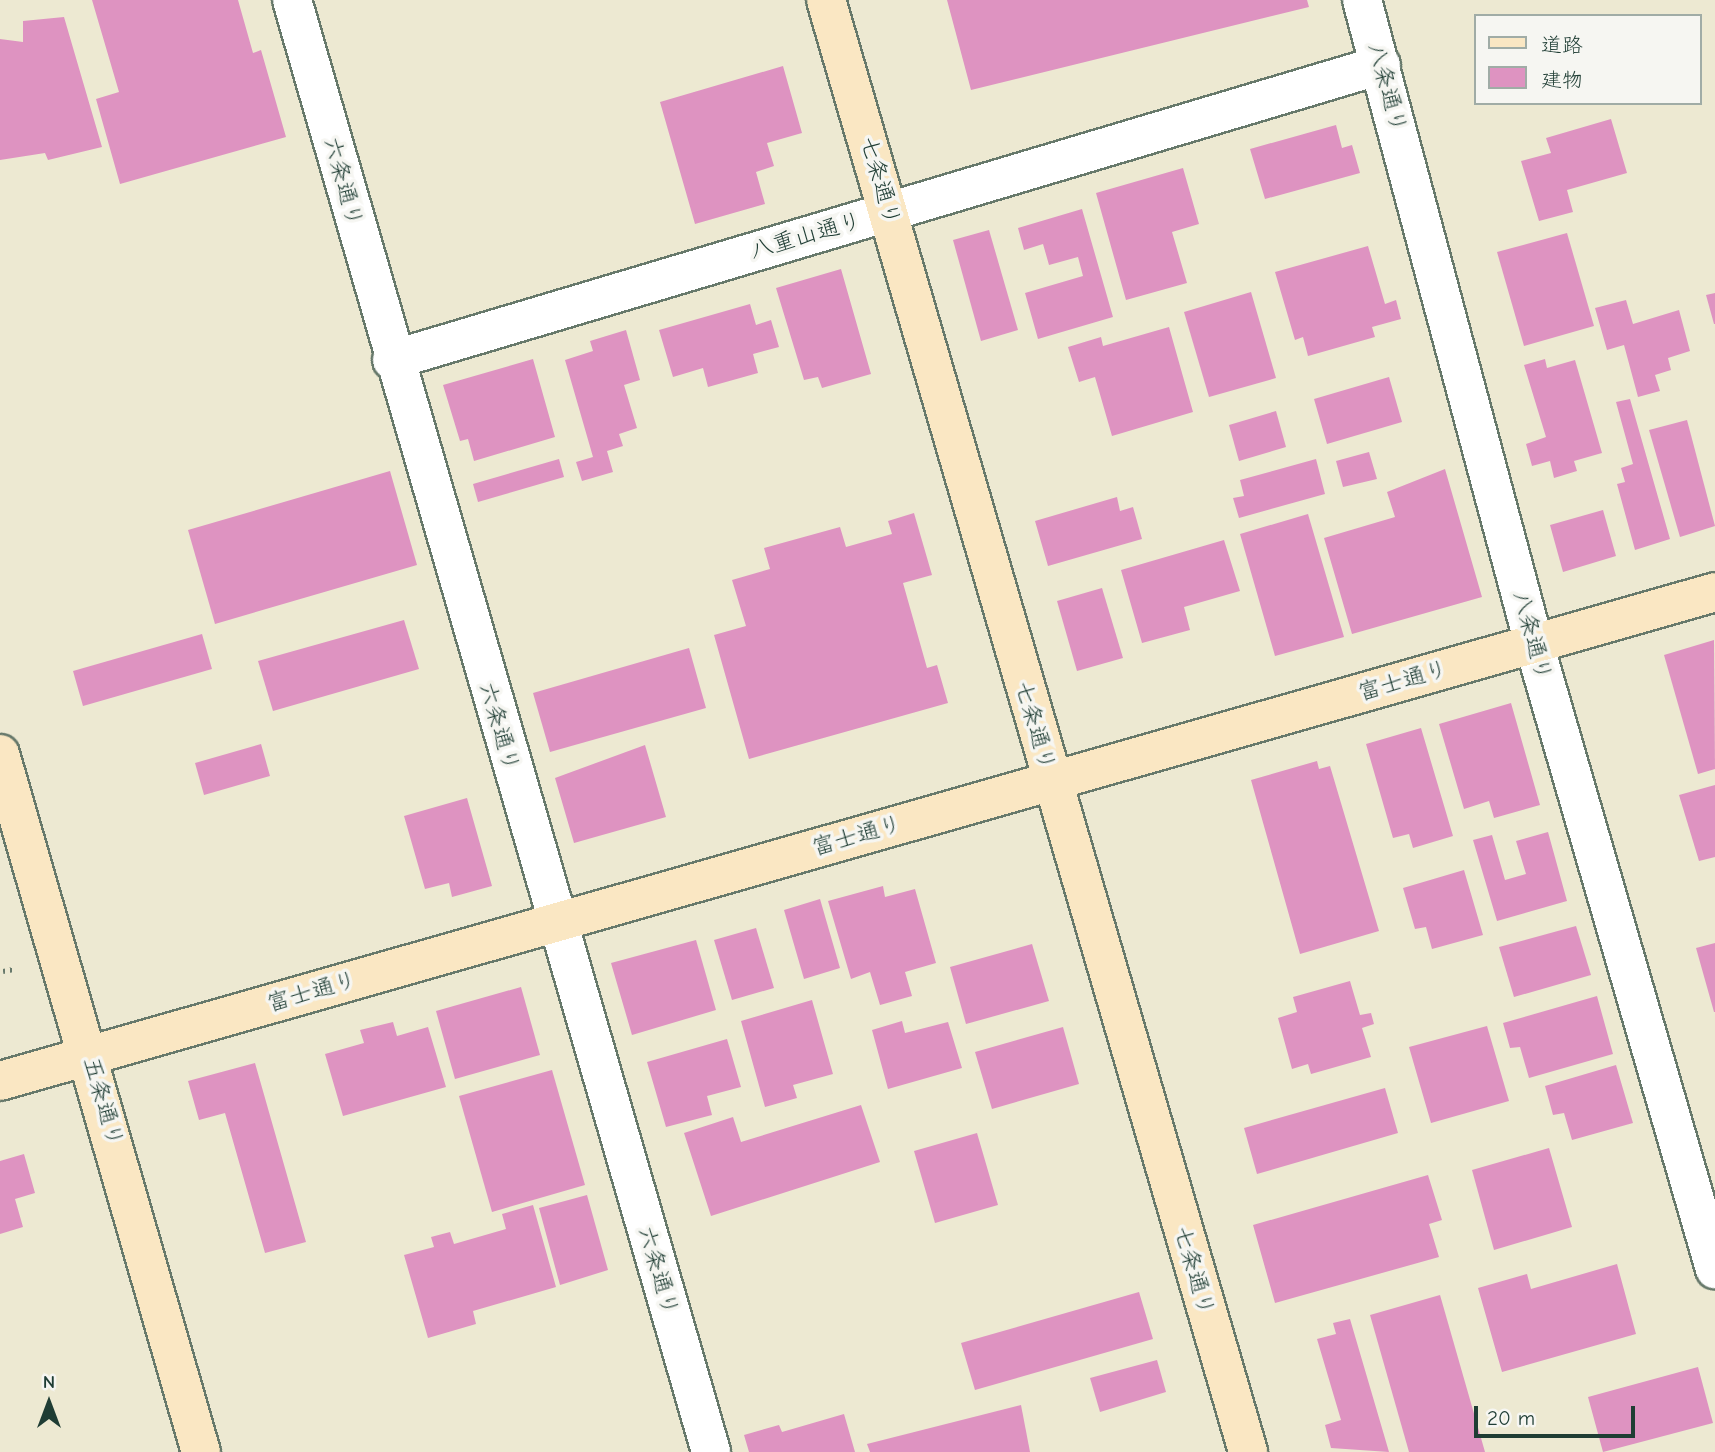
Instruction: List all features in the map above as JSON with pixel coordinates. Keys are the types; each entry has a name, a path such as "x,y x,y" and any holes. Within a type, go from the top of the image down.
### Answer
{"street":[{"name":"六条通り","path":"292,0 391,359 711,1452"},
{"name":"七条通り","path":"826,0 1248,1452"},
{"name":"八条通り","path":"1362,0 1534,644 1715,1269"},
{"name":"八重山通り","path":"391,359 1381,65"},
{"name":"富士通り","path":"0,1081 1715,592"},
{"name":"五条通り","path":"0,754 90,1055 201,1452"}],"building":[{"path":"92,0 238,0 253,53 261,50 286,137 120,184 96,99 119,92"},
{"path":"947,0 1307,0 1309,7 971,90"},
{"path":"64,17 102,147 48,160 45,153 0,160 0,39 23,42 23,21"},
{"path":"783,66 802,133 767,143 774,166 756,172 765,204 695,224 660,102"},
{"path":"1611,119 1627,173 1567,190 1573,212 1539,221 1521,161 1551,153 1546,138"},
{"path":"1336,125 1342,148 1352,145 1360,173 1265,199 1250,149"},
{"path":"1183,168 1199,224 1172,232 1187,283 1126,300 1096,193"},
{"path":"1082,209 1113,317 1038,339 1025,293 1083,276 1078,257 1049,265 1043,244 1024,250 1018,228"},
{"path":"989,230 1018,330 981,341 953,240"},
{"path":"1567,233 1594,326 1524,346 1497,252"},
{"path":"1368,246 1385,304 1396,300 1401,319 1372,327 1375,337 1308,356 1303,337 1295,340 1275,272"},
{"path":"841,269 871,374 822,388 818,377 804,380 776,288"},
{"path":"1251,292 1276,378 1209,397 1184,312"},
{"path":"1715,293 1715,324 1714,324 1706,295"},
{"path":"1626,300 1633,324 1679,310 1690,351 1668,358 1671,370 1655,375 1660,391 1638,397 1624,345 1607,350 1595,308"},
{"path":"750,304 756,325 771,320 779,347 753,354 758,373 708,387 703,368 673,377 659,330"},
{"path":"1169,327 1193,412 1112,436 1095,377 1079,382 1068,347 1101,337 1103,346"},
{"path":"626,330 640,380 624,385 637,428 619,434 623,446 607,451 613,472 582,481 576,462 593,457 565,360 593,351 590,341"},
{"path":"533,359 555,437 474,461 468,439 460,441 443,385"},
{"path":"1545,359 1547,368 1575,360 1602,453 1574,461 1577,471 1554,478 1550,461 1532,466 1526,444 1546,437 1524,365"},
{"path":"1389,377 1402,422 1327,444 1314,399"},
{"path":"1630,399 1670,539 1635,550 1617,484 1625,482 1621,468 1633,464 1616,402"},
{"path":"1276,411 1286,447 1239,461 1229,425"},
{"path":"1687,420 1715,526 1680,537 1649,430"},
{"path":"1369,452 1377,479 1343,487 1336,461"},
{"path":"559,459 564,477 478,502 473,484"},
{"path":"1316,459 1325,494 1239,518 1233,498 1244,496 1240,480"},
{"path":"1445,469 1482,597 1352,634 1324,538 1395,517 1387,492"},
{"path":"390,471 417,565 215,624 188,530"},
{"path":"1117,497 1120,511 1133,507 1142,539 1048,566 1035,521"},
{"path":"1603,510 1616,556 1563,572 1550,525"},
{"path":"914,513 932,575 903,583 927,668 937,665 948,703 749,759 714,635 746,626 732,580 770,569 764,548 840,527 846,547 892,534 888,521"},
{"path":"1308,514 1344,637 1275,656 1240,534"},
{"path":"1224,540 1240,591 1184,607 1190,630 1142,643 1121,570"},
{"path":"1102,588 1123,658 1077,671 1057,601"},
{"path":"404,620 419,669 273,711 258,661"},
{"path":"202,634 212,669 83,706 73,671"},
{"path":"1714,640 1715,769 1698,774 1664,655"},
{"path":"689,648 706,708 550,752 533,693"},
{"path":"1511,703 1540,805 1494,818 1489,801 1464,809 1439,724"},
{"path":"1421,728 1453,836 1413,848 1409,834 1393,838 1366,744"},
{"path":"261,744 270,776 204,795 195,763"},
{"path":"645,745 666,817 574,843 555,778"},
{"path":"1317,761 1319,769 1330,766 1379,931 1300,954 1251,780"},
{"path":"1715,785 1715,857 1699,861 1679,795"},
{"path":"467,798 492,886 452,897 449,883 425,889 404,816"},
{"path":"1548,832 1567,901 1497,921 1473,840 1492,835 1505,880 1526,874 1516,841"},
{"path":"1464,870 1483,935 1432,949 1426,927 1415,929 1403,888"},
{"path":"883,886 885,897 915,889 936,963 905,972 912,996 880,1005 870,972 851,979 828,901"},
{"path":"820,899 840,968 804,979 784,910"},
{"path":"1576,926 1591,975 1514,997 1499,947"},
{"path":"756,928 774,988 732,1000 714,940"},
{"path":"696,940 716,1010 632,1035 611,963"},
{"path":"1715,943 1715,1012 1714,1012 1696,948"},
{"path":"1032,944 1049,1001 966,1024 950,967"},
{"path":"1350,981 1360,1015 1371,1013 1374,1024 1362,1028 1371,1057 1311,1074 1308,1064 1292,1069 1278,1018 1297,1012 1293,997"},
{"path":"521,987 540,1055 455,1079 436,1011"},
{"path":"1597,996 1613,1054 1529,1078 1520,1047 1510,1048 1503,1023"},
{"path":"812,1000 833,1074 793,1085 797,1098 765,1107 741,1021"},
{"path":"902,1021 905,1033 948,1022 962,1068 888,1089 872,1030"},
{"path":"393,1022 397,1036 428,1027 446,1087 343,1116 325,1054 364,1043 360,1030"},
{"path":"1487,1026 1509,1101 1431,1123 1409,1047"},
{"path":"1063,1027 1079,1084 992,1109 975,1052"},
{"path":"727,1039 741,1087 707,1096 712,1115 666,1127 647,1062"},
{"path":"255,1063 306,1242 265,1253 225,1113 199,1120 188,1081"},
{"path":"1616,1065 1633,1123 1572,1140 1564,1113 1553,1115 1545,1086"},
{"path":"552,1070 585,1185 492,1212 459,1096"},
{"path":"1385,1088 1398,1133 1257,1174 1244,1128"},
{"path":"861,1105 880,1162 711,1216 684,1133 733,1117 741,1142"},
{"path":"977,1133 998,1205 935,1223 914,1151"},
{"path":"1549,1148 1572,1227 1494,1250 1472,1170"},
{"path":"24,1154 35,1193 15,1199 23,1227 0,1234 0,1161"},
{"path":"1428,1175 1442,1220 1429,1224 1439,1257 1275,1303 1253,1225"},
{"path":"587,1195 608,1270 560,1285 539,1208"},
{"path":"533,1205 556,1287 473,1311 476,1324 428,1338 404,1255 434,1247 431,1237 450,1232 454,1244 506,1229 502,1214"},
{"path":"1617,1264 1636,1334 1502,1372 1478,1288 1527,1274 1531,1289"},
{"path":"1139,1292 1153,1339 975,1390 961,1343"},
{"path":"1440,1295 1485,1452 1409,1452 1370,1315"},
{"path":"1350,1319 1389,1452 1331,1448 1325,1425 1341,1420 1317,1339 1336,1334 1333,1323"},
{"path":"1157,1360 1166,1392 1100,1412 1090,1378"},
{"path":"1698,1367 1713,1423 1603,1452 1588,1397"},
{"path":"1021,1405 1030,1452 870,1452 867,1444"},
{"path":"844,1414 855,1452 749,1452 744,1435 779,1425 782,1432"}]}
